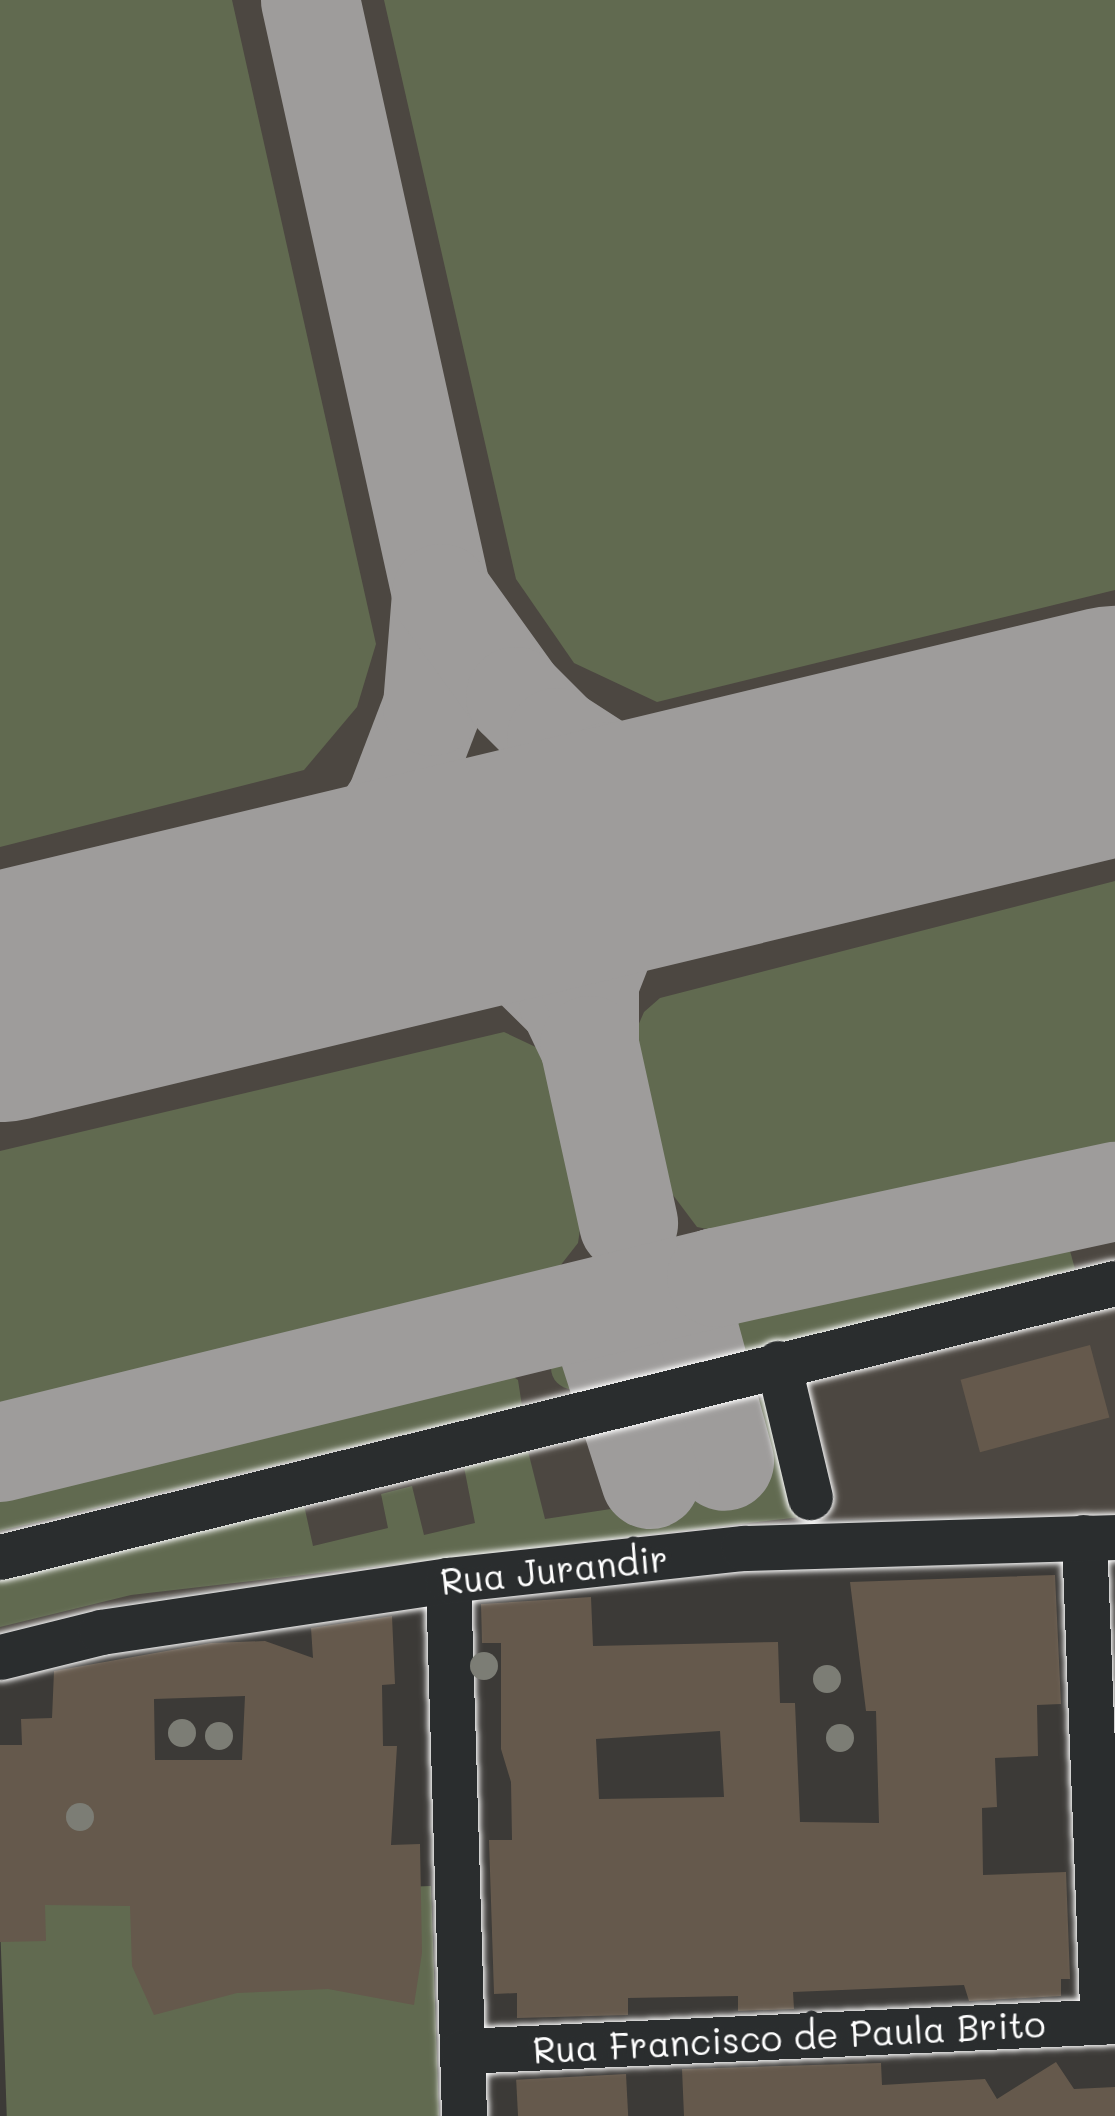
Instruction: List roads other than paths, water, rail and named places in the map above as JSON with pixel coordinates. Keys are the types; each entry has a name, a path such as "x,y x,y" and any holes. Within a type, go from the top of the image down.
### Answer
{"street":[{"path":"0,1556 1115,1283"},
{"path":"778,1363 810,1497"},
{"path":"1099,1537 1109,2022"},
{"name":"Rua Jurandir","path":"0,1657 101,1632 448,1580 744,1548 1099,1537"},
{"path":"448,1580 464,2116"},
{"name":"Rua Francisco de Paula Brito","path":"463,2051 1109,2022"}]}
